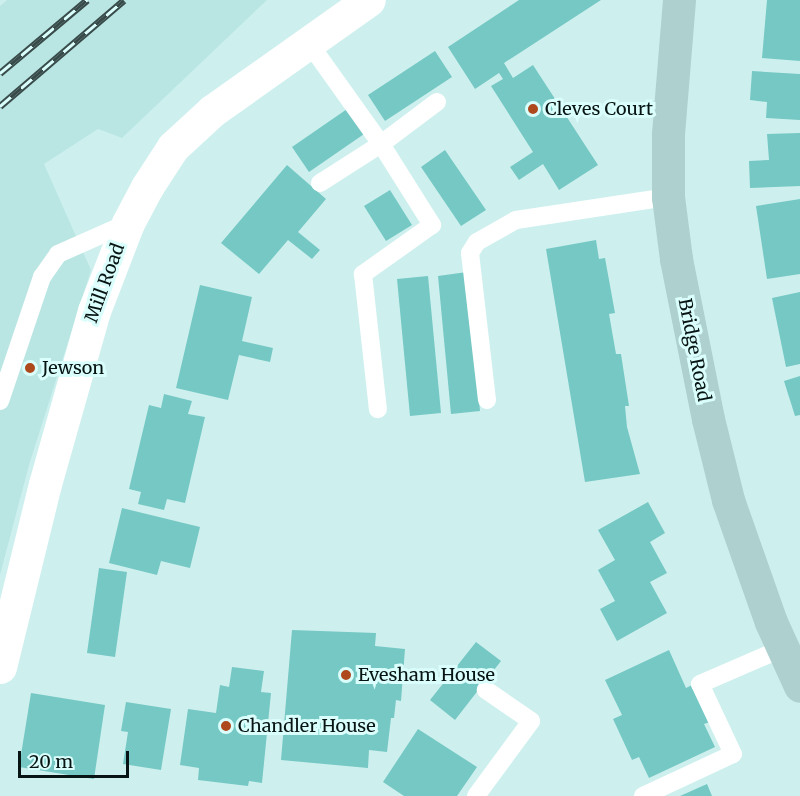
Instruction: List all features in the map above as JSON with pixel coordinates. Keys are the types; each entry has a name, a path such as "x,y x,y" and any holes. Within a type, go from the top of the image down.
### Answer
{"main road":[{"name":"Bridge Road","path":"679,0 668,135 668,197 708,419 728,500 783,648 800,686"}],"street":[{"name":"Mill Road","path":"0,667 45,484 94,311 128,223 173,147 212,111 369,0"}],"lane":[{"path":"309,43 381,144 432,225 363,274 378,409"},
{"path":"320,183 381,144 437,102"},
{"path":"488,400 470,253 477,242 516,220 668,197"},
{"path":"0,401 42,277 58,254 128,223"},
{"path":"642,796 733,754 700,684 783,648"},
{"path":"476,796 531,721 486,690"}],"shaded area":[{"path":"7,0 267,0 122,138 98,129 44,164 91,270 29,465 0,575 0,6"}],"building":[{"name":"Cleves Court","path":"519,0 601,0 504,63 513,78 533,65 598,165 559,190 543,164 519,180 510,167 533,152 491,86 503,79 499,73 475,89 448,47"},
{"path":"767,0 800,0 800,61 762,58"},
{"path":"435,51 452,77 385,121 368,95"},
{"path":"752,71 800,74 800,120 766,118 767,102 750,100"},
{"path":"350,107 367,132 309,172 292,147"},
{"path":"800,133 800,186 750,188 749,161 769,160 767,134"},
{"path":"445,150 486,210 461,226 421,167"},
{"path":"287,165 326,199 298,232 320,250 312,259 288,240 259,274 221,243"},
{"path":"390,190 412,225 386,241 364,206"},
{"path":"800,199 800,274 767,279 756,206"},
{"path":"596,240 599,259 605,258 615,313 609,314 616,354 621,354 629,406 625,406 627,427 640,474 585,482 546,249"},
{"path":"467,272 480,411 451,414 438,276"},
{"path":"428,276 441,413 410,416 397,279"},
{"path":"200,285 252,297 242,341 273,348 270,362 239,355 228,400 176,388"},
{"path":"800,292 800,364 786,367 772,298"},
{"path":"800,376 800,415 795,416 784,381"},
{"path":"164,394 192,401 188,414 205,417 185,503 167,499 164,510 138,504 141,492 129,489 149,405 161,408"},
{"path":"648,502 665,533 650,542 667,573 650,582 667,613 617,641 600,609 615,601 598,570 615,560 598,530"},
{"path":"122,508 200,527 190,568 161,561 157,575 109,563"},
{"path":"99,568 127,572 115,657 87,653"},
{"name":"Evesham House","path":"292,630 376,633 375,646 405,649 401,701 396,700 394,718 391,718 387,752 369,750 368,768 281,760"},
{"path":"476,642 501,661 455,720 430,700"},
{"path":"669,650 686,688 692,685 710,722 704,724 715,747 649,778 639,757 632,760 613,719 622,715 605,680"},
{"name":"Chandler House","path":"232,667 264,671 261,692 271,693 262,783 249,781 248,786 198,780 199,768 180,765 188,709 216,713 220,685 229,687"},
{"path":"31,693 105,705 94,779 19,767"},
{"path":"126,702 171,709 161,770 123,764 128,732 121,731"},
{"path":"418,729 477,767 457,796 404,796 383,782"},
{"path":"707,784 712,796 680,796"}],"railway":[{"path":"0,73 87,0"},
{"path":"0,106 124,0"}],"place":[{"name":"Cleves Court","path":"533,109"},
{"name":"Jewson","path":"30,368"},
{"name":"Evesham House","path":"346,675"},
{"name":"Chandler House","path":"226,726"}]}
